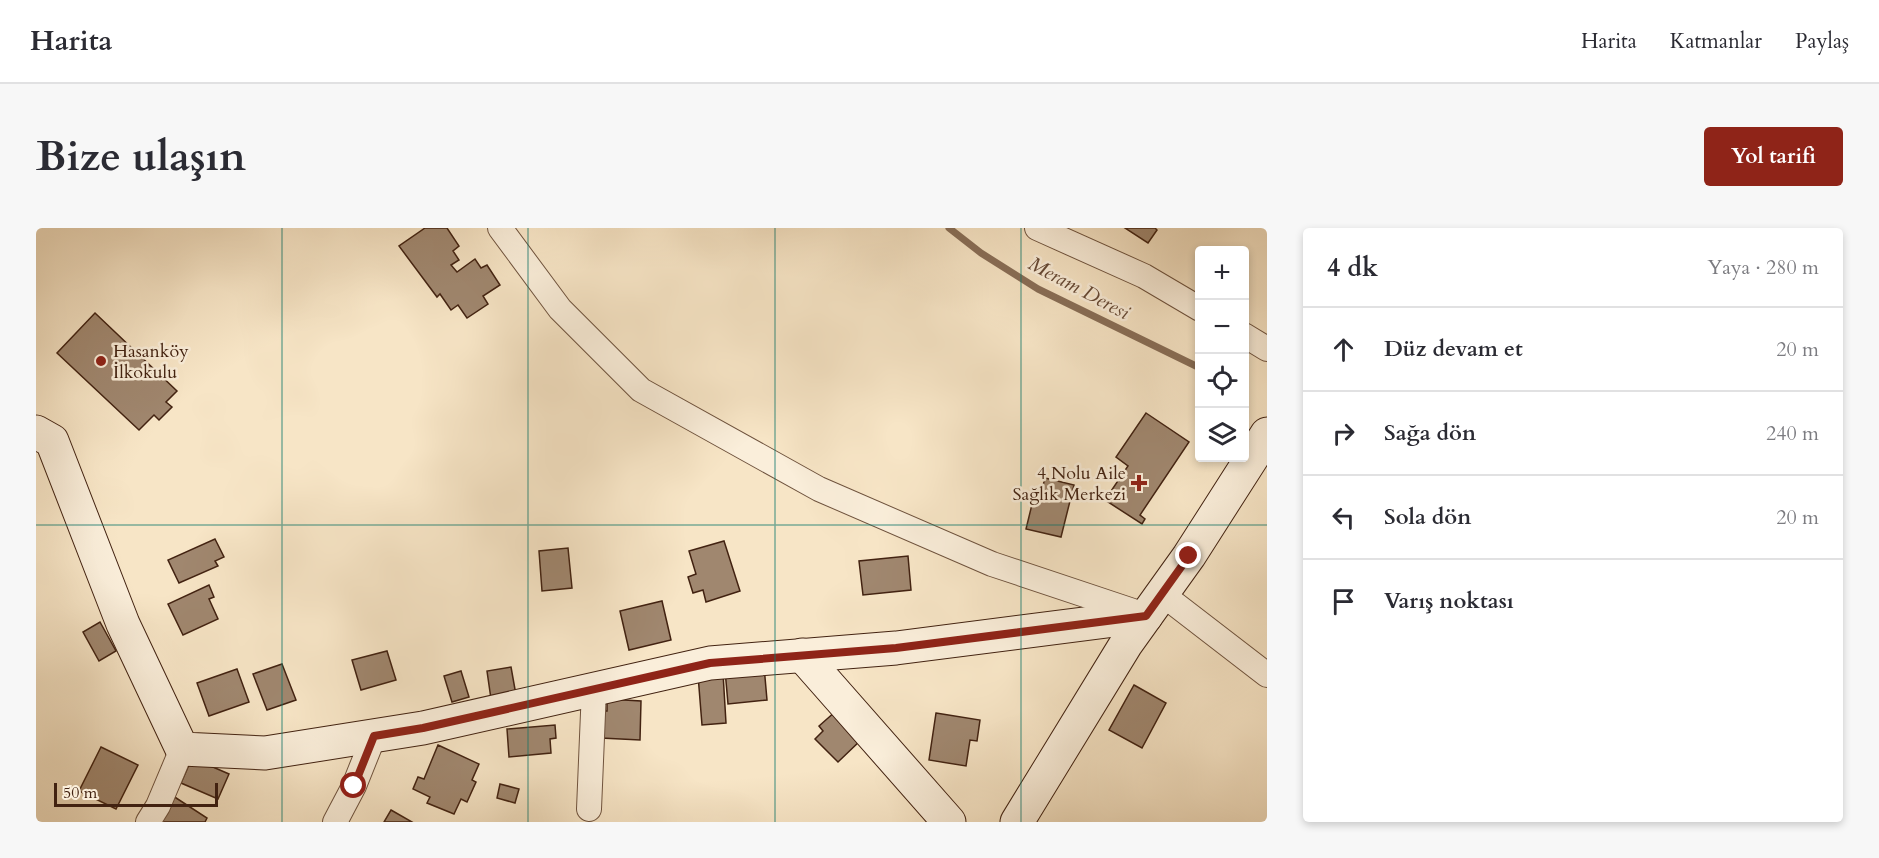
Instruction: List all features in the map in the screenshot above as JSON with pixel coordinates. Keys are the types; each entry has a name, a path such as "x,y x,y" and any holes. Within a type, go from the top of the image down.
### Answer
{"street":[{"path":"500,228 560,309 641,390 819,489 992,564 1154,605 1267,675"},
{"path":"1037,228 1144,276 1195,306"},
{"path":"1249,338 1267,349"},
{"path":"36,432 52,441 123,624 182,749 158,806 148,822"},
{"path":"1017,822 1126,644 1189,556 1267,434"},
{"path":"182,749 265,753 423,728 710,663 896,648 1154,605"},
{"path":"802,655 949,822"},
{"path":"589,809 594,689"},
{"path":"335,822 354,786 374,736"}],"building":[{"path":"425,228 447,228 459,246 453,251 459,260 451,265 457,272 475,259 481,268 487,265 500,285 483,296 488,304 467,318 458,305 451,310 440,294 437,297 399,246"},
{"path":"1125,228 1155,228 1157,230 1148,243"},
{"path":"95,313 177,391 166,402 172,407 159,420 154,415 139,430 57,353"},
{"name":"4 Nolu Aile Sağlık Merkezi","path":"1146,413 1189,442 1140,515 1145,519 1142,524 1105,500 1128,466 1116,457"},
{"path":"1045,478 1074,485 1061,537 1026,529 1035,492 1041,493"},
{"path":"215,539 224,557 215,561 218,566 179,583 168,560"},
{"path":"724,541 740,591 706,602 703,590 693,593 688,577 696,574 689,551"},
{"path":"568,548 572,588 542,591 539,551"},
{"path":"908,556 911,590 863,595 859,561"},
{"path":"209,585 214,597 209,599 218,619 183,635 168,604"},
{"path":"662,601 671,640 629,650 620,611"},
{"path":"100,622 116,651 99,661 83,632"},
{"path":"387,651 396,680 361,690 352,660"},
{"path":"282,664 296,700 267,710 253,674"},
{"path":"764,666 767,700 728,704 725,670"},
{"path":"511,667 516,695 491,699 487,671"},
{"path":"237,669 249,702 209,716 197,683"},
{"path":"461,671 469,697 452,702 444,676"},
{"path":"723,673 726,723 702,725 698,675"},
{"path":"1134,685 1166,703 1142,748 1109,730"},
{"path":"607,699 641,701 640,740 601,738 602,711 607,711"},
{"path":"836,711 862,739 838,762 815,739 823,731 819,726"},
{"path":"936,713 980,720 977,741 970,740 966,766 929,760"},
{"path":"555,725 556,738 550,739 551,753 509,757 507,729"},
{"path":"438,745 479,764 472,780 476,782 467,802 461,799 454,814 427,803 430,797 413,789 418,777 424,779"},
{"path":"101,747 138,765 116,809 79,791"},
{"path":"192,758 229,774 218,799 181,783"},
{"path":"500,784 519,789 515,803 497,798"},
{"path":"170,794 207,818 205,822 151,822"},
{"path":"391,810 412,822 384,822"}],"waterway":[{"name":"Meram Deresi","path":"949,228 981,253 1038,289 1195,366"}],"place":[{"name":"Hasanköy İlkokulu","path":"101,361"},
{"name":"4 Nolu Aile Sağlık Merkezi","path":"1139,483"}],"route":[{"path":"354,786 374,736 423,728 710,663 896,648 1146,616 1189,556"}]}
